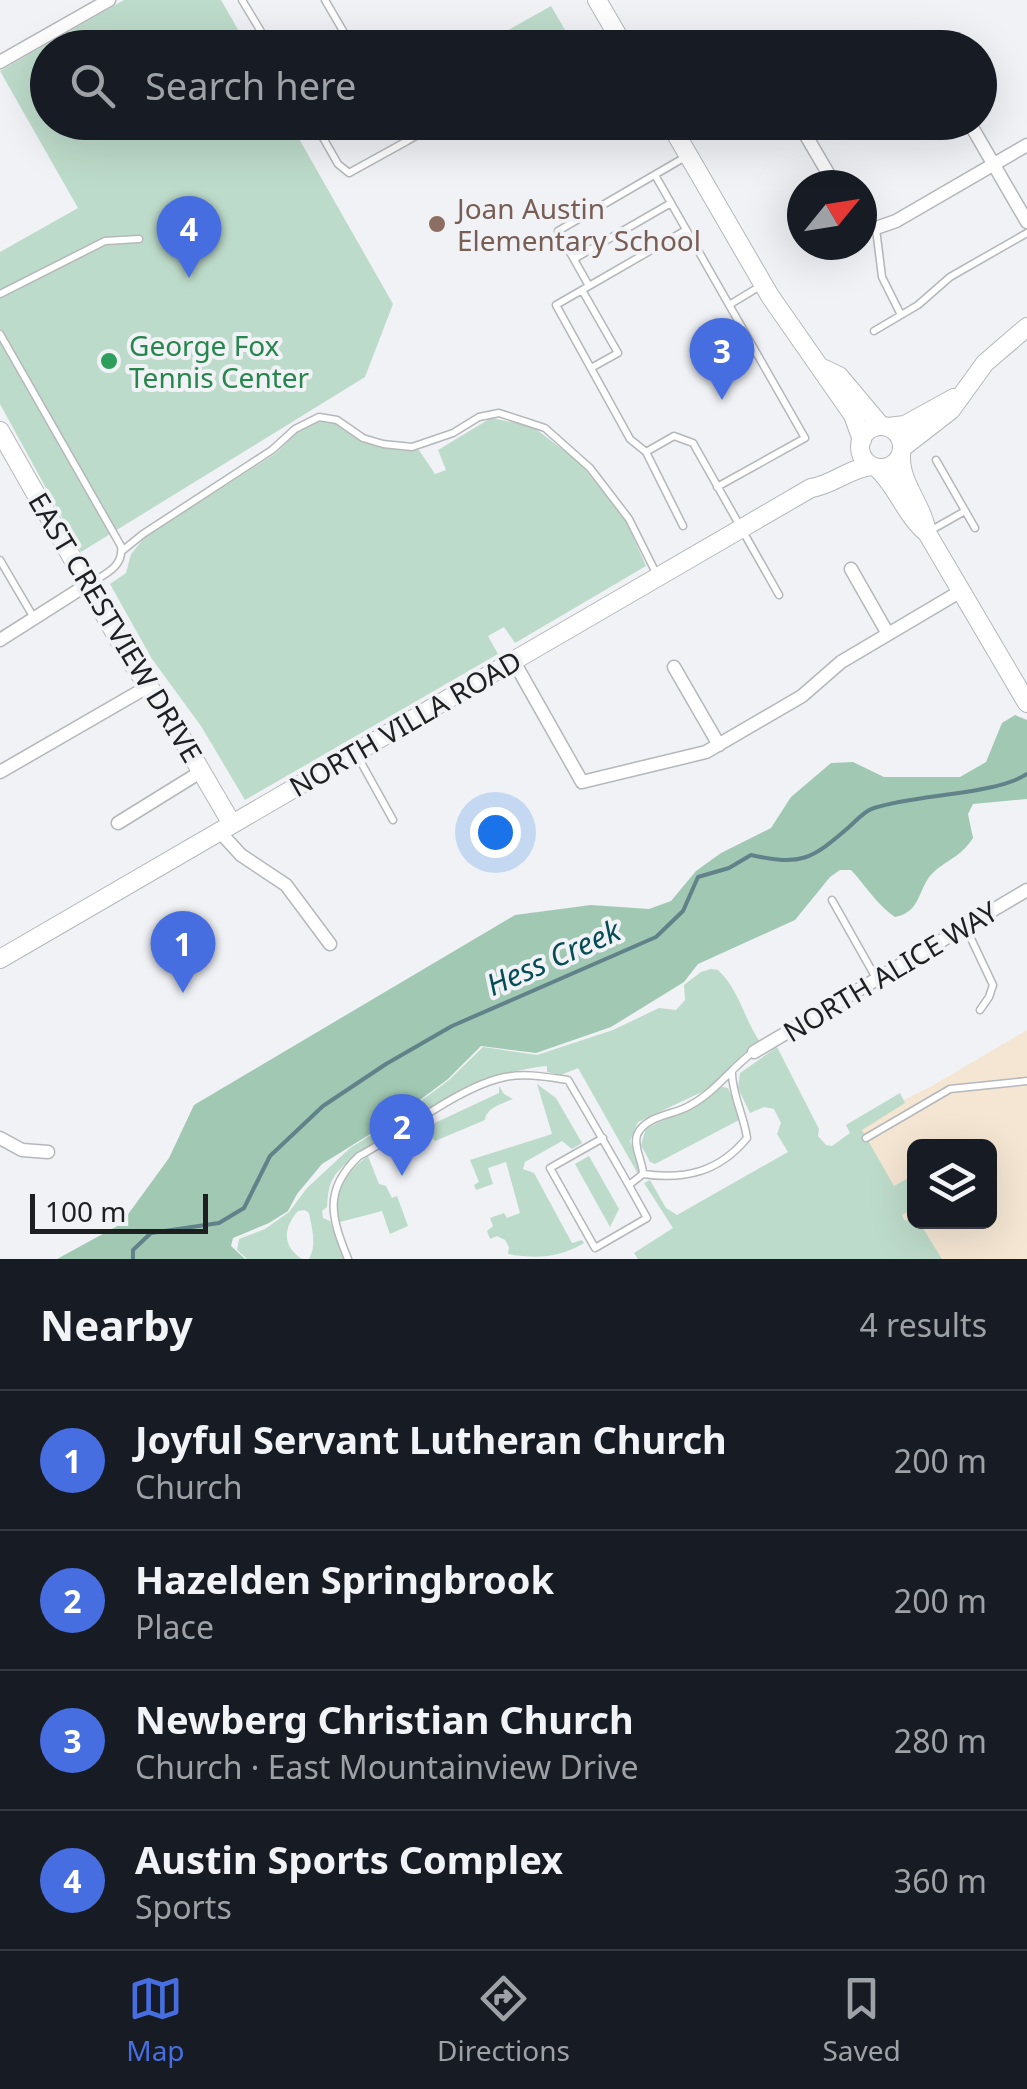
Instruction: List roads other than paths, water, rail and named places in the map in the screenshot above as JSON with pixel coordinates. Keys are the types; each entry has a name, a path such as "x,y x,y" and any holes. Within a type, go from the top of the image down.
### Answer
{"main road":[{"path":"598,0 615,30"},
{"path":"679,140 763,284 853,415 863,458 890,481 914,522 927,533 1027,704"},
{"path":"875,467 891,466 901,452 951,410 1003,345 1027,327"},
{"path":"822,368 839,376 898,436 906,481 925,514 927,533"},
{"path":"861,443 869,430 904,425 959,396"},
{"name":"EAST CRESTVIEW DRIVE","path":"0,430 202,771 226,827"},
{"name":"NORTH VILLA ROAD","path":"810,488 817,476 847,460 861,443"},
{"name":"NORTH VILLA ROAD","path":"0,959 810,488 823,486 862,467 875,467"}],"street":[{"path":"56,30 109,0"},
{"path":"0,62 30,45"},
{"path":"809,140 826,170"},
{"path":"980,140 1027,222"},
{"path":"877,228 896,221 1027,145"},
{"path":"851,569 888,634"},
{"path":"0,640 88,584"},
{"path":"513,660 582,782 694,756 719,745 802,696 842,662 962,591"},
{"path":"674,668 719,745"},
{"path":"0,772 149,686"},
{"path":"118,823 202,771"},
{"path":"226,827 242,856 286,885 330,944"},
{"name":"NORTH ALICE WAY","path":"754,1052 1027,890"},
{"path":"0,1138 22,1150 48,1152"}],"lane":[{"path":"242,0 260,30"},
{"path":"325,0 342,30"},
{"path":"324,140 338,164 349,173 406,141"},
{"path":"591,368 618,352 558,232 688,155"},
{"path":"655,174 805,438 717,488"},
{"path":"574,259 671,203"},
{"path":"682,526 646,452 630,439 556,305 686,230"},
{"path":"874,331 901,316 950,277 1027,233"},
{"path":"0,294 105,240 139,239"},
{"path":"877,246 878,264 901,316"},
{"path":"729,305 763,284"},
{"path":"0,334 122,551"},
{"path":"88,584 116,567 122,551 272,450 295,429 319,417 337,420 362,438 412,447 498,413 545,428 590,468 630,519 657,576"},
{"path":"646,452 674,436 693,443 779,595"},
{"path":"936,460 975,528"},
{"path":"927,533 965,511"},
{"path":"0,560 34,619"},
{"path":"355,751 393,820"},
{"path":"832,900 877,979"},
{"path":"966,927 993,985 980,1010"},
{"path":"644,1174 636,1144 638,1132 648,1122 689,1106 754,1052"},
{"path":"629,1185 644,1174 685,1177 707,1170 735,1153 747,1138 732,1071"},
{"path":"348,1259 332,1203 346,1168 358,1156 472,1090 514,1076 568,1080 602,1138 648,1218 595,1248 550,1168 602,1138"},
{"path":"866,1138 950,1090 1027,1081"}],"waterway":[{"name":"Hess Creek","path":"133,1259 133,1250 151,1233 219,1223 244,1208 270,1156 323,1106 386,1064 452,1026 656,937 683,911 698,877 729,868 751,855 782,860 804,858 825,847 874,808 996,786 1027,774"}],"place":[{"name":"Joan Austin Elementary School","path":"437,224"},
{"name":"Austin Sports Complex","path":"189,278"},
{"name":"George Fox Tennis Center","path":"109,361"},
{"name":"Newberg Christian Church","path":"722,400"},
{"name":"Joyful Servant Lutheran Church","path":"183,993"},
{"name":"Hazelden Springbrook","path":"402,1176"}]}
